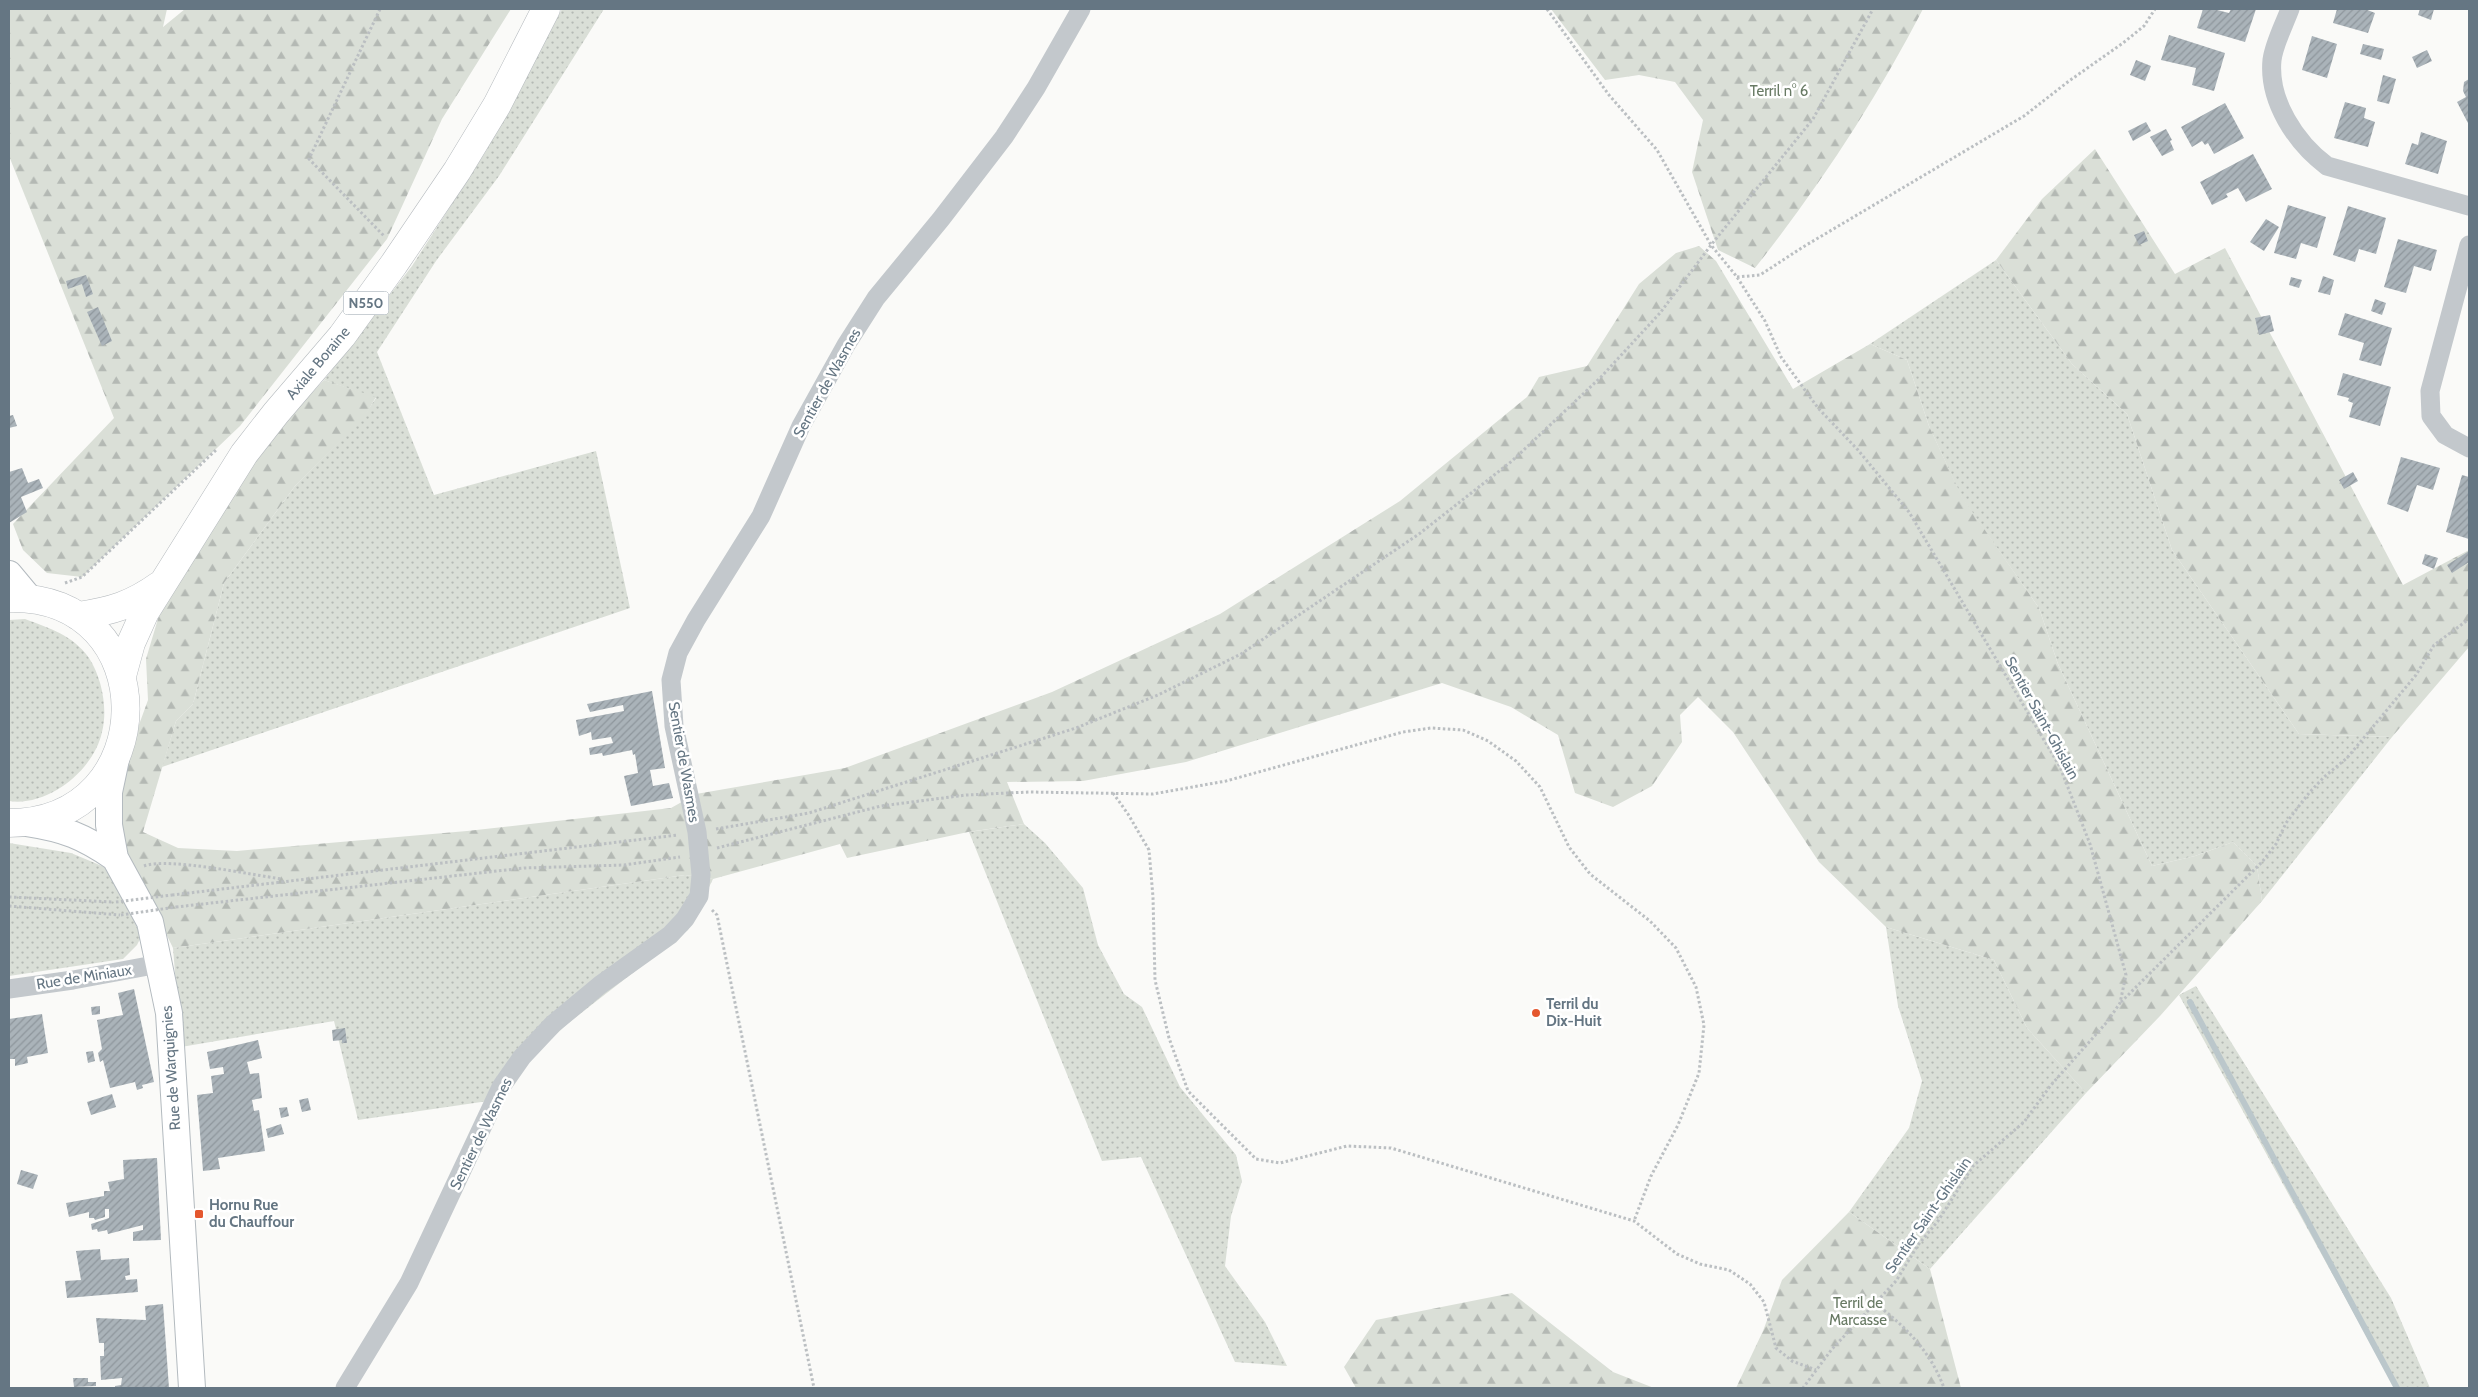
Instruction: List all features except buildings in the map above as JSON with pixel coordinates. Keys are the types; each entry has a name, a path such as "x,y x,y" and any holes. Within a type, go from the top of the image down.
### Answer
{"main road":[{"name":"Axiale Boraine","path":"78,616 109,612 138,600 163,583 244,454 276,413 342,336 457,171 497,105 546,9"},
{"path":"122,676 131,643 145,612 163,583"},
{"path":"18,823 63,812 94,790 116,759 125,733 127,705 122,676 112,653 97,633 78,616 54,604 19,598"}],"street":[{"name":"Sentier de Wasmes","path":"345,1388 409,1283 501,1087 522,1057 553,1024 600,985 670,935 685,919 699,896 701,875 697,832 674,726 671,680 678,653 696,620 761,516 801,426 846,345 876,298 941,219 1004,137 1036,88 1081,9"},
{"path":"2290,9 2272,58 2272,78 2277,98 2292,130 2310,153 2327,166 2469,206"},
{"path":"2469,246 2430,392 2431,416 2446,435 2469,448"},
{"path":"9,574 19,598"},
{"name":"Rue de Warquignies","path":"116,759 109,792 109,825 115,858 150,922 169,1013 192,1388"},
{"path":"18,823 58,828 88,840 115,858"},
{"name":"Rue de Miniaux","path":"9,989 73,980 159,964"}],"path":[{"path":"380,9 309,159 387,239"},
{"name":"Sentier Saint-Ghislain","path":"1547,9 1609,95 1657,150 1711,244 1737,277 1765,322 1781,357 1818,408 1858,450 1909,512 2060,767 2090,844 2126,975 2120,1003 2107,1022 2050,1085 2024,1122 1973,1166 1938,1221 1918,1245 1896,1281 1832,1349 1803,1388"},
{"path":"9,897 116,902 697,832 809,813 1076,728 1158,695 1241,654 1419,534 1512,461 1601,377 1660,313 1711,244 1813,119 1873,9"},
{"path":"1737,277 1760,275 1819,237 2024,116 2068,81 2144,26 2155,9"},
{"path":"64,584 82,577 219,447"},
{"path":"2120,1003 2262,862 2276,844 2286,822 2324,777 2347,758 2416,675 2434,645 2469,619"},
{"path":"9,906 121,915 176,907 524,868 624,865 698,854 732,842 842,818 881,806 966,795 1028,792 1153,794 1226,781 1404,732 1431,728 1463,730 1488,741 1516,761 1540,787 1568,848 1590,874 1650,921 1676,948 1696,987 1704,1025 1699,1073 1678,1125 1651,1176 1634,1221"},
{"path":"1112,793 1128,814 1149,850 1153,897 1155,980 1169,1038 1188,1092 1256,1159 1280,1163 1348,1146 1391,1148 1634,1221 1677,1254 1700,1264 1729,1270 1750,1284 1764,1302 1776,1348 1792,1361 1816,1370"},
{"path":"150,864 188,865 287,880"},
{"path":"699,896 717,915 814,1388"},
{"path":"1876,1304 1902,1324 1923,1348 1938,1371 1944,1388"}],"green space":[{"path":"9,9 167,9 163,27 185,9 511,9 442,119 387,239 240,426 82,577 47,573 23,550 13,524 114,418 9,156"},
{"path":"562,9 604,9 499,176 436,261 377,352 434,495 596,451 630,608 162,767 176,721 193,704 224,583 295,486 364,416 376,398 324,380 412,266 486,151"},
{"name":"Terril n° 6","path":"1551,9 1923,9 1866,110 1802,206 1755,268 1718,250 1692,172 1703,120 1675,82 1639,75 1605,80"},
{"path":"2095,149 2175,274 2225,248 2403,585 2469,550 2469,647 2392,737 2299,734 2172,550 2127,414 2072,364 1996,260 2042,199"},
{"path":"1699,246 1716,261 1793,389 1870,344 1907,360 1929,426 1962,497 2039,608 2058,664 2152,866 2195,856 2233,842 2257,866 2262,901 2160,1016 2086,1093 2027,1028 1994,960 1886,927 1819,862 1733,732 1698,697 1680,715 1682,742 1652,786 1613,807 1575,793 1558,735 1511,707 1442,683 1186,762 1083,781 1007,782 1024,824 968,832 847,858 840,844 713,879 685,875 173,948 120,839 121,789 132,744 148,700 146,659 160,612 269,439 324,380 376,397 365,416 295,486 224,583 193,704 176,721 143,832 178,848 237,851 467,831 671,808 696,794 845,768 1052,692 1220,614 1400,501 1527,397 1539,377 1587,366 1639,284 1676,253"},
{"path":"1996,260 2072,364 2127,414 2172,550 2299,734 2392,737 2262,901 2257,866 2233,842 2195,856 2152,866 2058,664 2039,608 1962,498 1929,426 1907,360 1870,344"},
{"path":"25,619 60,633 83,650 94,666 103,694 104,723 97,746 90,760 67,783 39,798 9,801 9,620"},
{"path":"1024,824 1045,843 1083,888 1098,945 1124,994 1142,1007 1180,1087 1236,1155 1242,1181 1231,1216 1225,1266 1265,1322 1287,1366 1235,1362 1141,1157 1102,1161 969,832"},
{"path":"9,843 71,853 114,871 141,937 137,945 123,959 9,976"},
{"path":"685,875 713,879 688,930 567,1024 527,1062 495,1100 358,1120 334,1021 181,1047 173,948"},
{"path":"1886,927 1994,960 2027,1028 2086,1093 1930,1269 1849,1212 1909,1128 1922,1081 1898,1006"},
{"path":"2196,986 2391,1298 2430,1388 2395,1388 2179,995"},
{"name":"Terril de Marcasse","path":"1849,1212 1930,1269 1961,1388 1736,1388 1763,1331 1782,1280"},
{"path":"1512,1293 1613,1372 1654,1388 1356,1388 1344,1367 1376,1320"}],"waterway":[{"path":"2190,1002 2397,1388"}],"place":[{"name":"Terril du Dix-Huit","path":"1536,1013"},
{"name":"Hornu Rue du Chauffour","path":"199,1214"}]}
